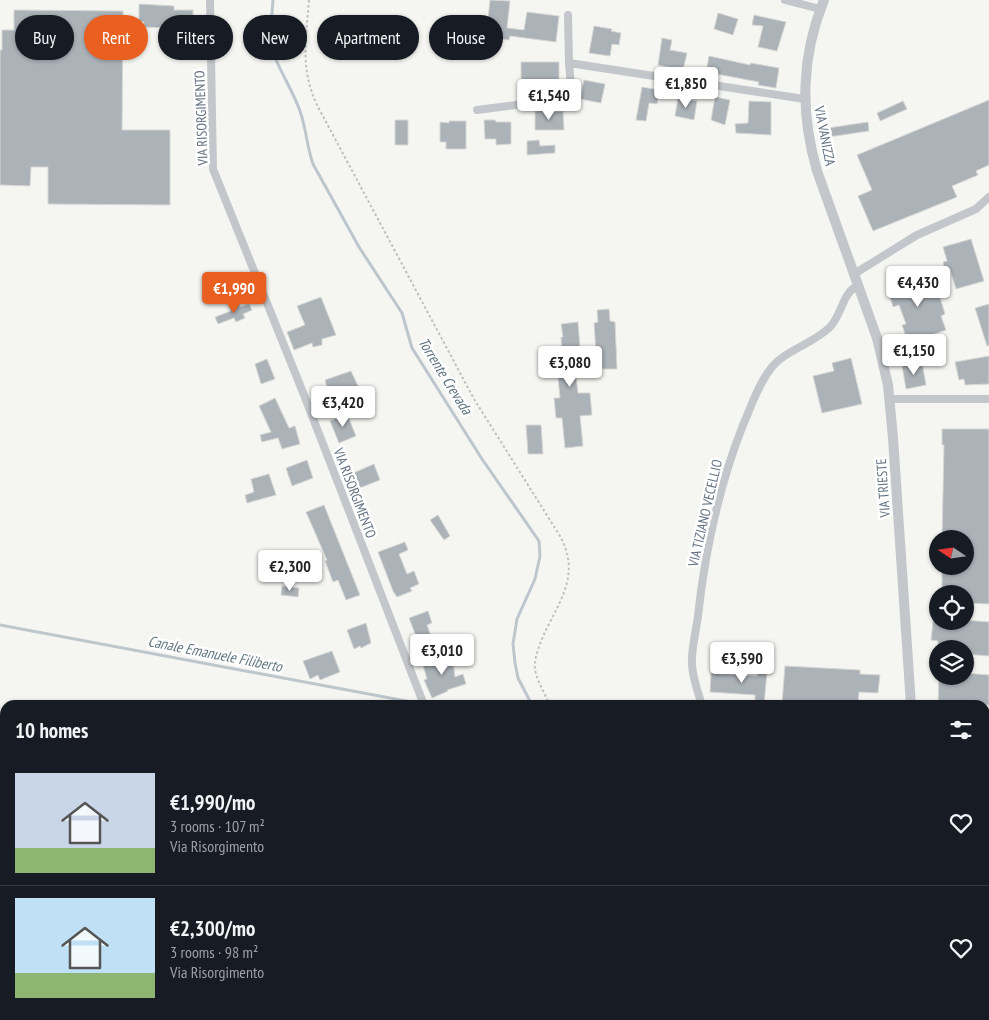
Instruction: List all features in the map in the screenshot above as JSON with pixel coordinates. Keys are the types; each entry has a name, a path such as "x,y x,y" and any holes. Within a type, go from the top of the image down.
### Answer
{"street":[{"name":"VIA RISORGIMENTO","path":"210,0 214,169 422,700"},
{"path":"785,0 822,4"},
{"name":"VIA VANIZZA","path":"822,4 809,50 804,99 807,126 813,157 854,274"},
{"path":"477,110 572,98 568,16"},
{"path":"569,63 804,99"},
{"path":"854,274 917,236 976,209 989,198"},
{"name":"VIA TRIESTE","path":"854,274 877,338 890,399 911,700"},
{"name":"VIA TIZIANO VECELLIO","path":"700,700 692,664 701,584 720,493 729,461 758,390 769,370 782,357 808,344 826,330 836,318 849,290 859,285"},
{"path":"890,399 989,399"}],"path":[{"path":"309,0 304,53 310,89 317,105 474,399 560,536 568,554 568,579 536,655 535,668 539,684 547,700"}],"building":[{"path":"490,0 510,1 507,28 524,30 527,12 559,16 556,42 510,36 509,40 503,39 503,15 488,15"},
{"path":"139,4 174,6 174,10 193,10 193,15 158,15 158,28 148,27 148,15 139,15"},
{"path":"14,10 123,11 123,15 84,15 84,60 123,60 122,130 170,130 170,205 48,204 48,167 31,167 30,186 0,185 0,50 2,50 2,30 14,30"},
{"path":"718,13 738,19 733,35 714,29"},
{"path":"754,15 786,22 777,51 758,47 763,26 752,25"},
{"path":"594,26 612,29 611,31 621,33 619,45 612,44 610,56 589,53"},
{"path":"662,38 672,40 670,50 687,53 683,70 658,65"},
{"path":"709,56 750,65 751,63 779,68 776,88 758,85 759,82 706,72"},
{"path":"521,62 559,62 559,82 521,82"},
{"path":"584,80 605,84 601,103 580,99"},
{"path":"642,87 660,90 657,104 649,103 646,121 636,120"},
{"path":"715,97 730,100 725,125 711,120"},
{"path":"678,98 697,101 694,120 675,116"},
{"path":"989,100 989,165 976,171 978,175 952,186 957,197 873,231 858,196 872,190 857,155"},
{"path":"749,101 771,102 771,135 736,133 735,124 748,123"},
{"path":"903,101 907,109 880,121 877,113"},
{"path":"543,110 543,112 563,111 564,130 535,130 535,111"},
{"path":"395,120 408,120 408,145 395,145"},
{"path":"484,120 511,122 511,144 496,145 496,139 485,139"},
{"path":"449,121 466,121 466,149 446,149 446,142 440,142 440,122 449,123"},
{"path":"868,122 869,131 829,137 828,128"},
{"path":"539,140 540,146 555,145 555,153 527,155 527,141"},
{"path":"971,239 984,281 956,289 950,269 945,270 943,262 947,261 943,247"},
{"path":"906,272 910,283 926,278 932,297 939,294 945,314 941,316 946,330 908,343 902,325 906,324 899,305 893,307 889,293 895,291 891,277"},
{"path":"321,297 336,335 322,339 322,345 313,347 312,343 294,350 287,332 305,325 297,306"},
{"path":"239,303 240,307 249,304 252,310 243,314 245,318 236,322 234,318 218,324 215,317 231,311 230,306"},
{"path":"989,304 989,345 987,346 975,308"},
{"path":"609,309 610,321 615,322 617,369 597,369 594,323 598,322 597,310"},
{"path":"578,322 580,348 573,349 578,393 590,393 592,415 580,416 583,446 565,448 562,418 556,418 554,398 560,398 557,367 548,368 547,355 562,354 561,337 563,337 561,324"},
{"path":"989,356 989,384 965,385 964,379 959,380 955,362"},
{"path":"851,358 862,404 822,413 813,376 834,371 832,363"},
{"path":"267,359 275,379 261,384 255,364"},
{"path":"922,362 926,385 906,389 902,366"},
{"path":"351,371 358,386 330,398 325,380"},
{"path":"275,398 289,428 295,426 300,444 282,449 278,438 262,442 260,435 271,432 259,406"},
{"path":"347,414 356,436 339,443 330,421"},
{"path":"526,425 541,425 543,454 528,454"},
{"path":"942,429 989,429 989,604 974,603 974,585 942,585 942,575 974,575 974,530 942,530 944,445 942,445"},
{"path":"307,460 313,478 292,486 286,468"},
{"path":"374,464 380,480 357,489 351,474"},
{"path":"269,474 276,495 247,503 245,495 254,492 251,479"},
{"path":"324,505 360,595 346,600 338,580 333,582 325,561 327,560 306,512"},
{"path":"438,515 450,536 444,540 430,520"},
{"path":"405,542 408,550 399,554 407,574 414,571 419,584 410,588 412,591 397,597 378,552"},
{"path":"282,586 299,588 298,597 281,595"},
{"path":"428,611 432,623 427,625 432,639 419,644 409,618"},
{"path":"974,621 989,622 989,656 974,655 974,640 931,640 932,630 974,630"},
{"path":"366,623 371,643 354,649 347,630"},
{"path":"332,651 340,672 320,680 318,675 310,679 303,661"},
{"path":"452,654 455,677 463,674 466,684 447,690 432,698 424,680 427,679 422,662"},
{"path":"759,660 768,661 764,700 755,700 755,695 710,692 711,673 757,676"},
{"path":"785,666 860,670 860,674 880,675 878,693 859,692 858,700 782,700"},
{"path":"974,674 989,675 989,700 938,700 939,685 974,685"}],"waterway":[{"name":"Torrente Crevada","path":"273,0 273,47 277,62 300,111 313,164 359,247 402,313 412,348 482,459 539,541 540,556 535,579 517,619 513,644 518,678 529,700"},
{"name":"Canale Emanuele Filiberto","path":"0,625 401,700"}]}
